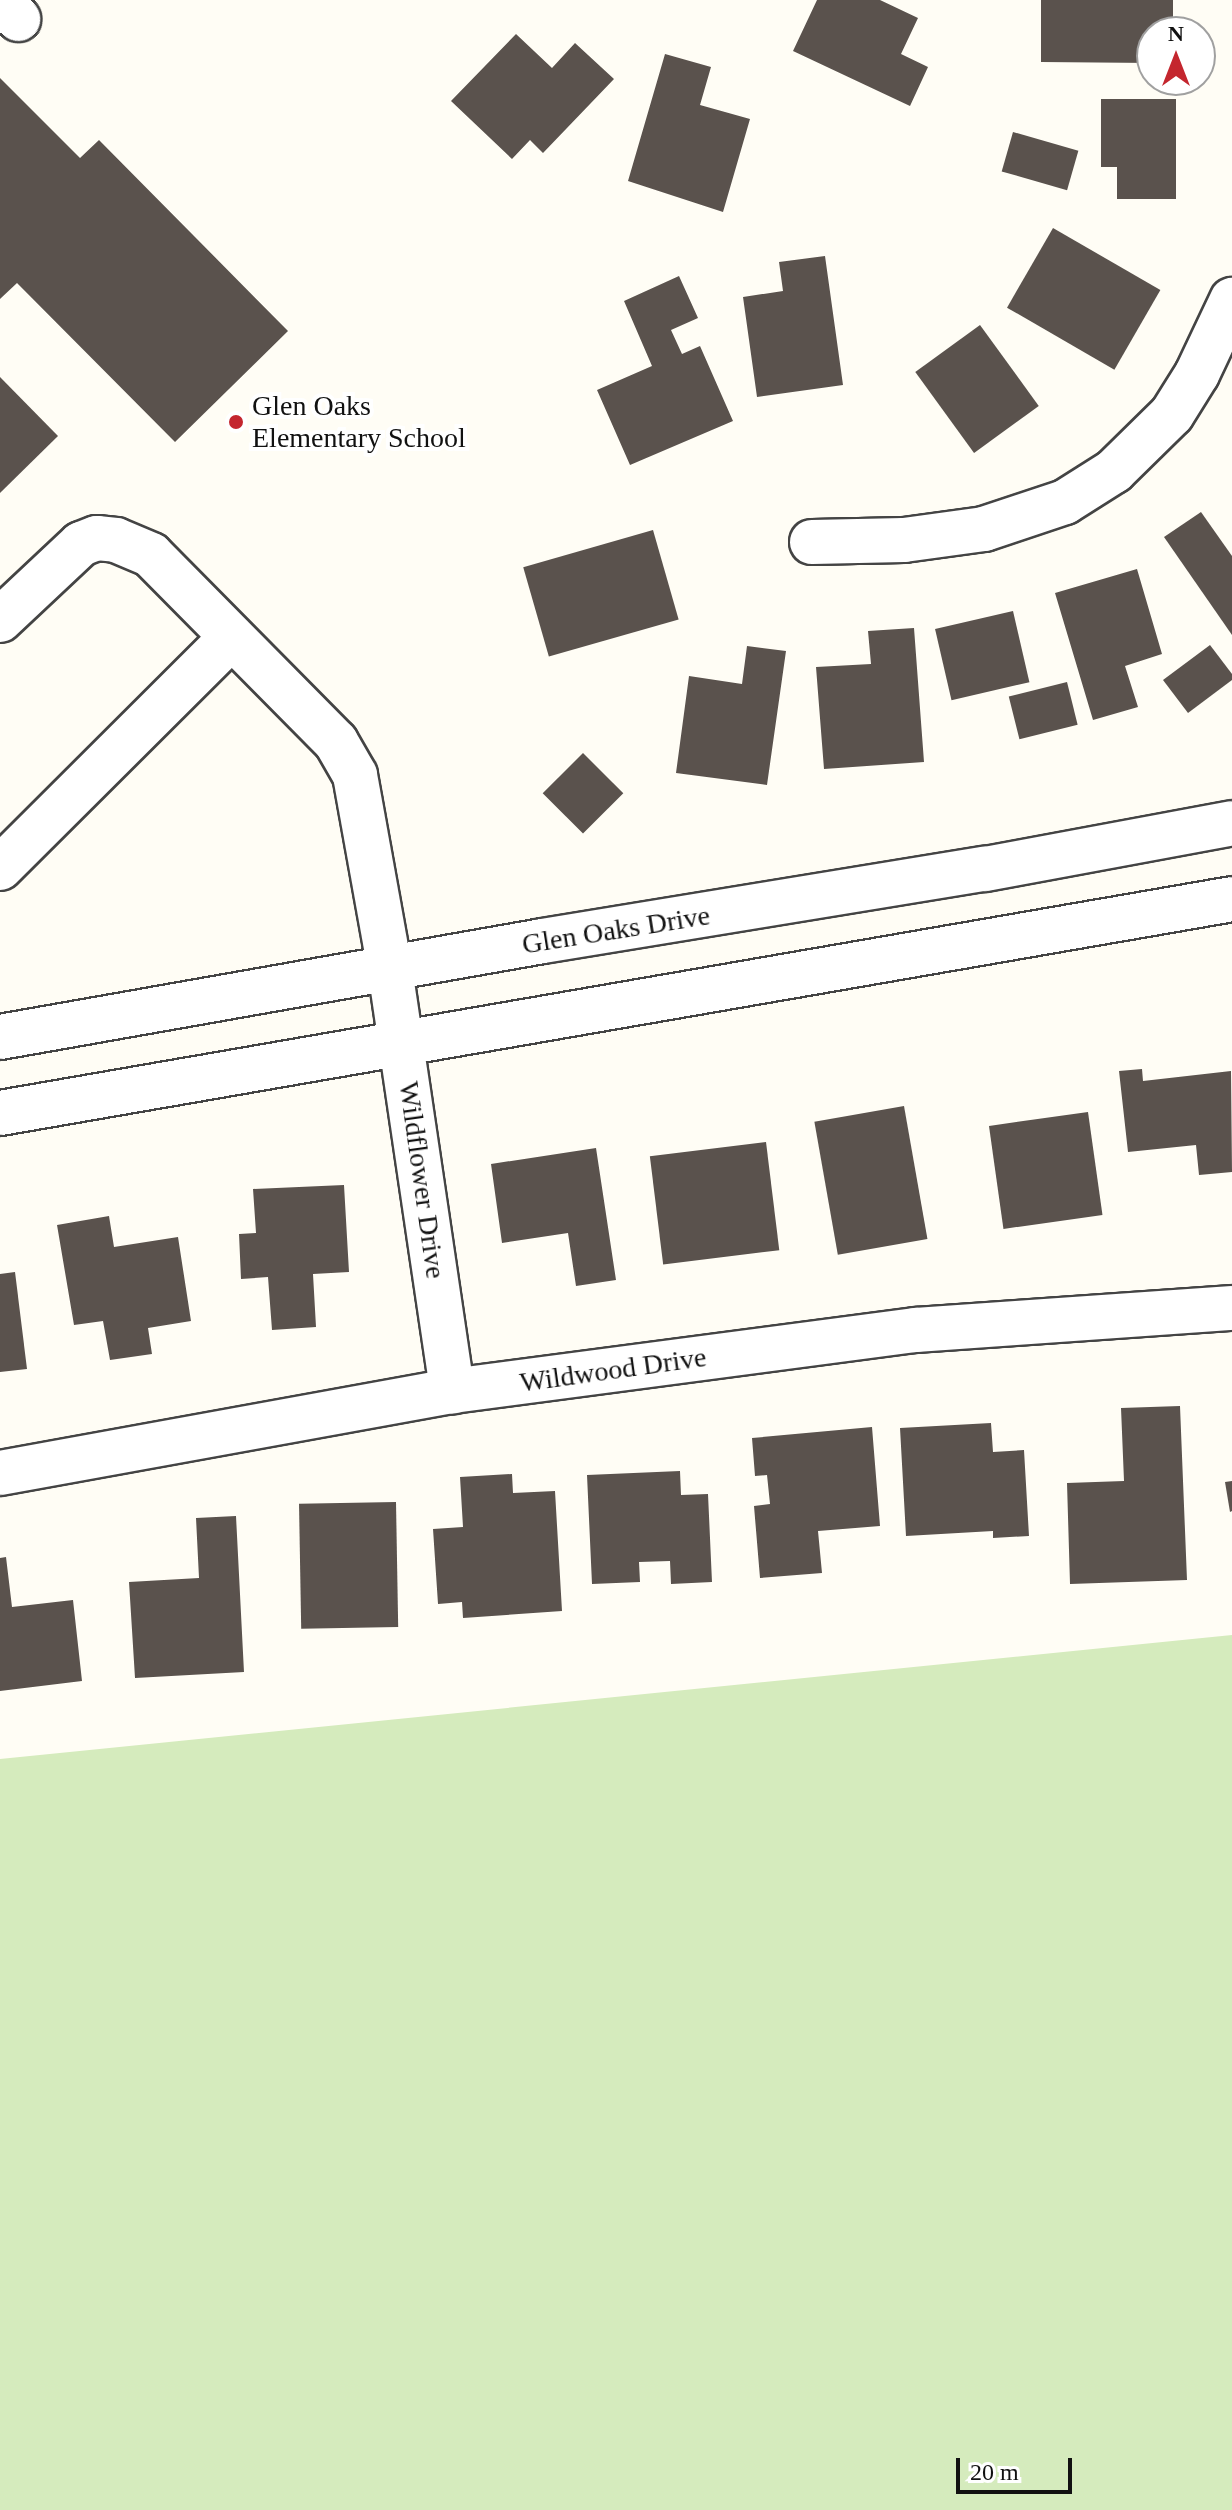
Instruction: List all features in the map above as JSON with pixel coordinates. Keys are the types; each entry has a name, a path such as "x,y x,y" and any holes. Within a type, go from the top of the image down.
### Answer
{"street":[{"path":"812,542 904,540 984,529 1065,502 1114,471 1172,414 1197,374 1232,300"},
{"name":"Wildflower Drive","path":"0,620 81,544 97,538 116,540 151,555 336,742 355,775 390,969 452,1391"},
{"path":"0,868 232,637"},
{"name":"Glen Oaks Drive","path":"0,1037 985,869 1232,823"},
{"path":"0,1113 1232,899"},
{"name":"Wildwood Drive","path":"0,1473 452,1391 916,1330 1232,1308"}],"green space":[{"path":"1232,1635 1232,2510 0,2510 0,1759"}],"building":[{"path":"817,0 880,0 918,18 901,54 928,67 910,106 793,51"},
{"path":"1041,0 1173,0 1173,16 1136,16 1136,63 1041,62"},
{"path":"516,34 552,68 575,43 614,79 543,153 530,140 512,159 451,101"},
{"path":"665,54 711,67 700,105 750,119 723,212 628,181"},
{"path":"0,78 80,158 99,140 288,331 175,442 17,283 0,299"},
{"path":"1101,99 1176,99 1176,199 1117,199 1117,167 1101,167"},
{"path":"1013,132 1078,151 1067,190 1002,171"},
{"path":"1053,228 1160,290 1114,370 1007,308"},
{"path":"825,256 843,385 757,397 743,297 783,291 779,262"},
{"path":"679,276 698,318 671,330 682,354 700,346 733,421 630,465 597,390 652,366 624,301"},
{"path":"980,325 1039,406 974,453 915,372"},
{"path":"0,377 58,436 0,493"},
{"path":"1201,512 1232,556 1232,635 1164,537"},
{"path":"653,530 679,619 549,657 523,567"},
{"path":"1137,569 1162,654 1125,666 1138,707 1093,720 1055,593"},
{"path":"1013,611 1029,682 951,700 935,629"},
{"path":"914,628 924,762 824,769 816,667 871,664 868,631"},
{"path":"1210,645 1232,674 1232,680 1188,713 1163,680"},
{"path":"747,646 786,651 767,785 676,773 689,676 742,684"},
{"path":"1067,682 1078,725 1019,739 1009,697"},
{"path":"583,753 623,793 583,834 543,793"},
{"path":"1142,1069 1143,1081 1231,1071 1232,1172 1199,1175 1196,1145 1128,1152 1119,1071"},
{"path":"904,1106 927,1239 838,1255 814,1122"},
{"path":"1088,1112 1102,1215 1003,1229 989,1126"},
{"path":"766,1142 779,1250 663,1264 650,1156"},
{"path":"596,1148 616,1280 576,1286 568,1233 502,1243 491,1164"},
{"path":"344,1185 349,1272 313,1274 316,1327 272,1330 268,1277 241,1279 239,1234 256,1233 253,1189"},
{"path":"109,1216 114,1247 178,1237 191,1321 148,1328 152,1354 110,1360 103,1321 74,1325 57,1225"},
{"path":"15,1272 27,1369 0,1372 0,1274"},
{"path":"1180,1406 1187,1580 1070,1584 1067,1483 1124,1481 1121,1408"},
{"path":"991,1423 993,1452 1024,1450 1029,1536 993,1538 993,1531 906,1536 900,1428"},
{"path":"872,1427 880,1526 818,1531 822,1573 760,1578 754,1506 770,1504 767,1475 755,1476 752,1438"},
{"path":"680,1471 681,1495 708,1494 712,1582 671,1584 670,1561 639,1562 640,1582 592,1584 587,1475"},
{"path":"512,1474 513,1493 555,1491 562,1611 463,1618 462,1602 438,1604 433,1529 463,1527 460,1477"},
{"path":"1232,1481 1232,1511 1230,1512 1225,1482"},
{"path":"396,1502 398,1627 301,1629 299,1504"},
{"path":"236,1516 244,1672 135,1678 129,1582 199,1578 196,1518"},
{"path":"6,1557 12,1607 73,1600 82,1681 0,1691 0,1558"}],"place":[{"name":"Glen Oaks Elementary School","path":"236,422"}]}
